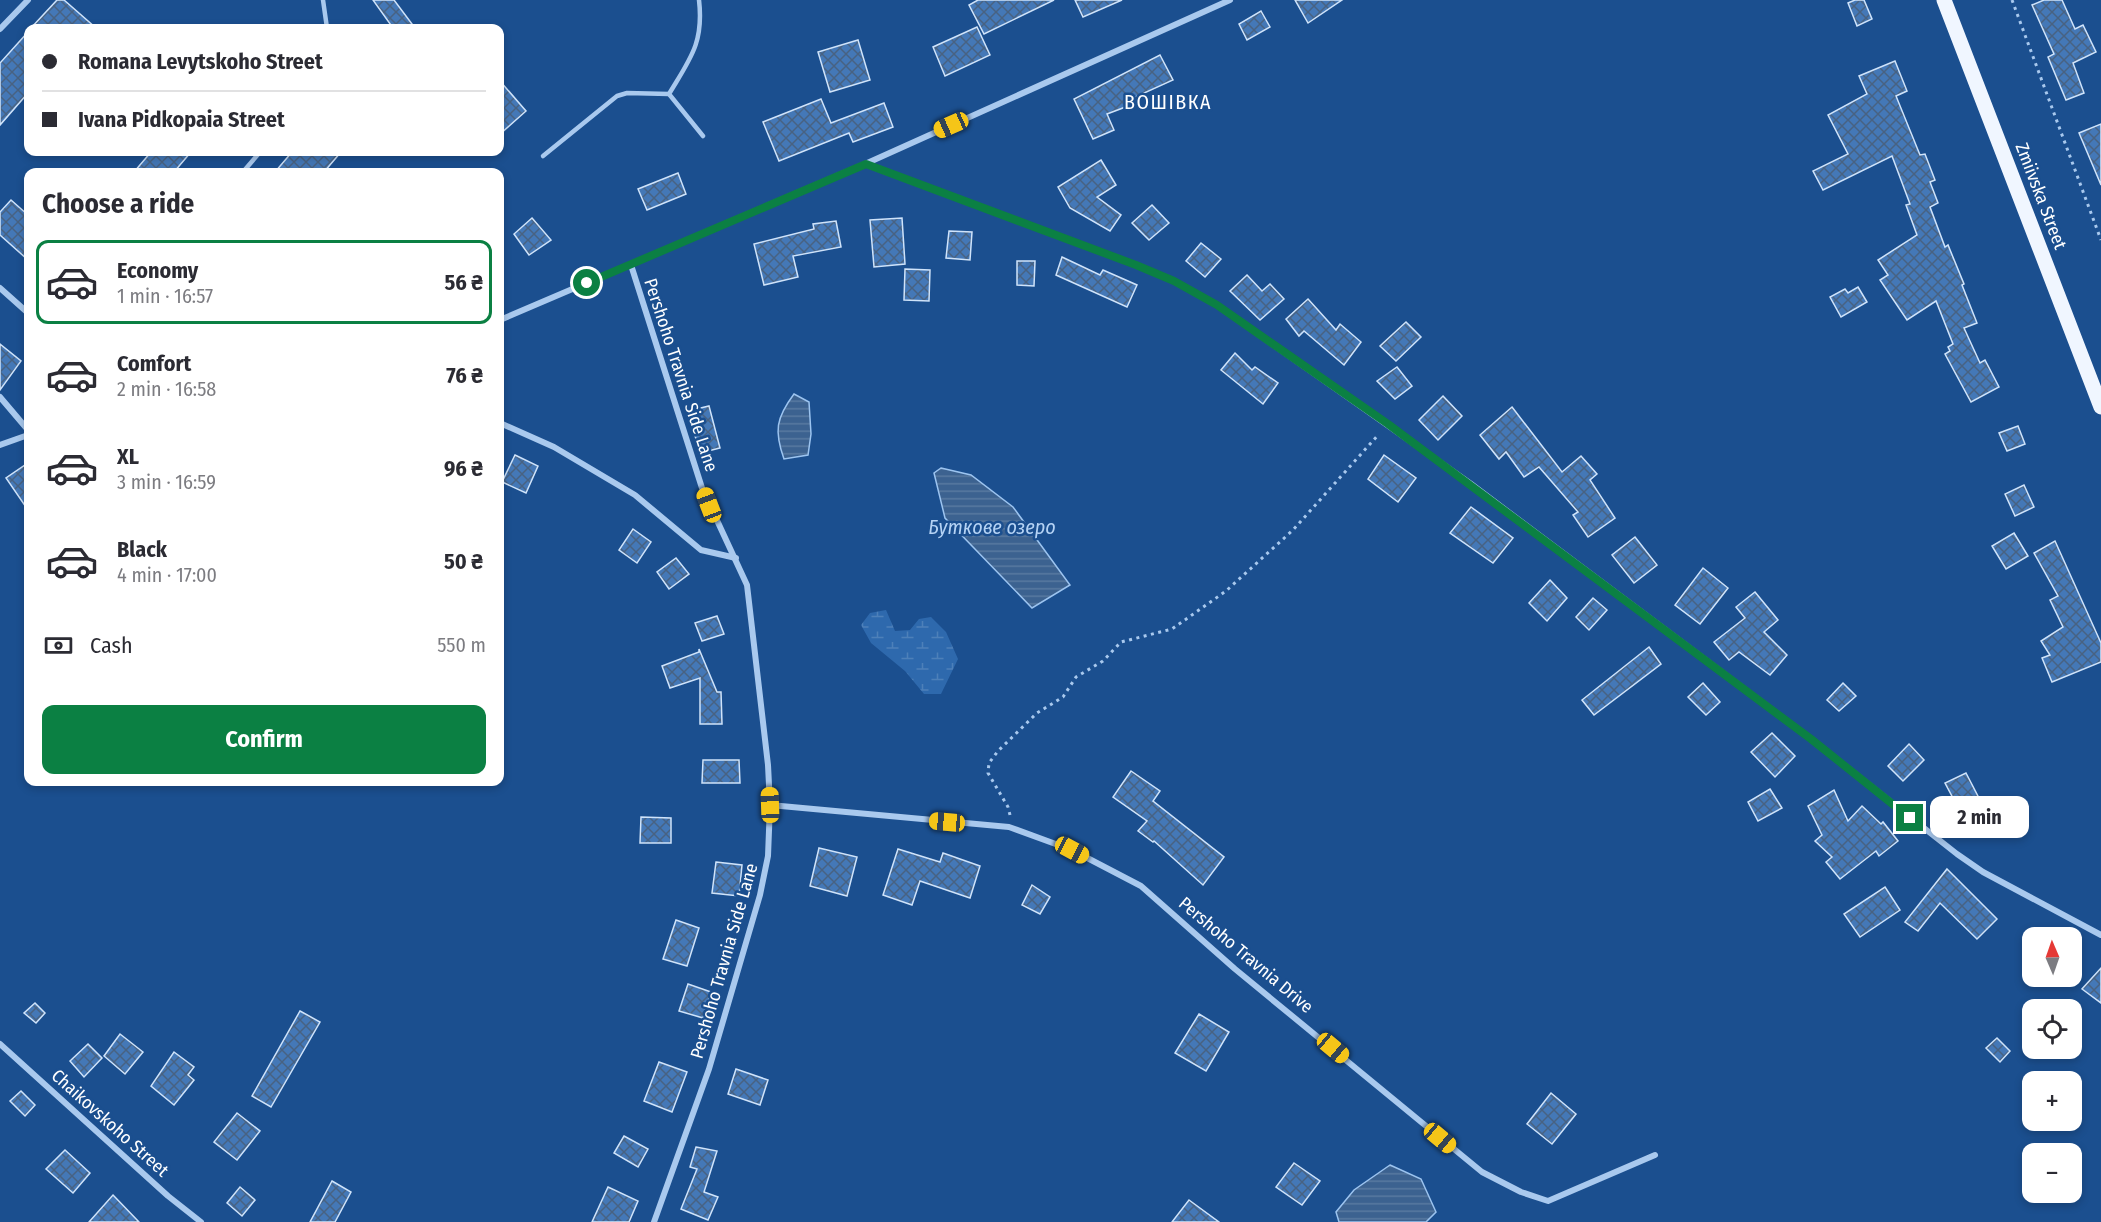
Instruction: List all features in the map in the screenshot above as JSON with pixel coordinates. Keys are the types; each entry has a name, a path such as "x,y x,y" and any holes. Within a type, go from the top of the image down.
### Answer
{"main road":[{"name":"Zmiivska Street","path":"1944,0 2101,407"}],"street":[{"path":"0,29 28,0"},
{"path":"504,318 866,164 1230,0"},
{"path":"866,164 1174,281 1217,305 1388,424 1811,739 1957,854 1983,872 2101,935"},
{"name":"Pershoho Travnia Side Lane","path":"631,265 702,488 747,585 767,755 770,805 768,856 760,895 709,1069 654,1222"},
{"path":"0,288 24,309"},
{"path":"0,397 24,425"},
{"path":"504,425 554,447 635,495 701,550 736,558"},
{"path":"0,445 24,436"},
{"name":"Pershoho Travnia Drive","path":"770,805 1009,827 1072,850 1141,886 1235,969 1364,1073 1399,1106 1482,1172 1521,1192 1548,1201 1655,1155"},
{"name":"Chaikovskoho Street","path":"0,1044 168,1196 201,1222"}],"lane":[{"path":"323,0 326,24"},
{"path":"669,94 698,44 701,28 699,0"},
{"path":"543,156 617,96 627,93 669,94 703,136"},
{"path":"246,168 257,156"}],"path":[{"path":"2012,0 2101,240"},
{"path":"1009,827 1008,807 988,773 989,763 998,751 1032,717 1063,697 1076,677 1103,661 1121,642 1172,629 1226,591 1293,530 1388,424"}],"green space":[{"path":"886,610 895,631 910,630 919,619 931,617 946,632 958,659 941,694 924,694 905,671 871,643 861,625 870,613"}],"water":[{"path":"794,394 809,402 811,434 808,455 784,459 778,425 783,410"},
{"name":"Буткове озеро","path":"941,468 971,475 1013,507 1070,585 1032,608 945,518 934,473"},
{"path":"1390,1165 1421,1179 1436,1212 1426,1222 1339,1222 1336,1212 1354,1190"}],"building":[{"path":"57,0 64,0 91,24 35,24"},
{"path":"373,0 394,0 412,24 390,24"},
{"path":"978,0 1054,0 984,34 969,5"},
{"path":"1075,0 1122,0 1083,17"},
{"path":"1295,0 1342,0 1308,23"},
{"path":"1864,0 1872,19 1857,26 1848,3"},
{"path":"2044,0 2062,0 2075,29 2083,25 2096,52 2073,63 2084,93 2066,100 2048,57 2054,54 2032,5"},
{"path":"1261,11 1270,27 1247,40 1239,24"},
{"path":"977,27 990,55 945,76 933,47"},
{"path":"24,36 24,98 0,125 0,63"},
{"path":"858,40 870,80 830,92 818,52"},
{"path":"1160,55 1173,80 1133,98 1136,103 1107,114 1114,130 1093,139 1074,99"},
{"path":"1895,61 1907,91 1896,96 1920,155 1925,154 1935,180 1930,182 1938,203 1930,207 1945,247 1948,245 1964,284 1962,285 1977,323 1964,328 1980,363 1985,360 1999,387 1971,402 1945,354 1950,351 1948,347 1953,344 1936,301 1907,320 1880,280 1888,275 1878,260 1917,235 1906,205 1910,204 1892,156 1823,190 1813,171 1848,154 1828,115 1867,94 1859,76"},
{"path":"504,86 526,111 504,130"},
{"path":"821,99 831,123 884,103 893,127 853,142 849,133 779,161 763,122"},
{"path":"2101,124 2101,185 2079,133"},
{"path":"148,156 188,156 177,168 137,168"},
{"path":"289,156 338,156 327,168 278,168"},
{"path":"1101,160 1116,185 1097,197 1121,215 1110,231 1070,208 1058,187"},
{"path":"678,173 686,194 647,210 638,189"},
{"path":"11,200 24,211 24,256 0,235 0,212"},
{"path":"1152,205 1169,223 1149,240 1132,223"},
{"path":"532,218 551,240 529,255 514,234"},
{"path":"902,218 905,264 874,267 870,220"},
{"path":"836,221 841,247 793,256 798,277 764,285 754,244 814,229 813,224"},
{"path":"949,231 972,232 970,260 946,258"},
{"path":"1201,243 1221,259 1205,277 1186,261"},
{"path":"1062,257 1100,275 1103,270 1137,285 1127,307 1056,275"},
{"path":"1017,261 1035,261 1034,286 1017,285"},
{"path":"905,269 930,270 929,301 904,300"},
{"path":"1247,275 1262,291 1270,284 1284,299 1260,320 1230,291"},
{"path":"1858,287 1867,302 1841,317 1830,297 1845,289 1848,293"},
{"path":"1308,299 1336,330 1340,324 1361,342 1344,365 1304,331 1299,336 1286,319"},
{"path":"1406,322 1421,337 1396,361 1380,346"},
{"path":"0,344 21,361 0,390"},
{"path":"1235,353 1252,370 1255,367 1278,383 1263,404 1221,370"},
{"path":"1397,367 1412,386 1395,399 1377,381"},
{"path":"1443,396 1462,416 1438,440 1419,420"},
{"path":"709,406 720,448 700,453 688,411"},
{"path":"1512,407 1562,472 1581,456 1597,474 1590,480 1615,518 1588,537 1573,515 1578,512 1539,467 1524,477 1506,452 1499,459 1480,435"},
{"path":"2018,426 2025,444 2007,451 1999,433"},
{"path":"515,455 538,466 526,493 504,483 504,478"},
{"path":"1384,455 1416,478 1398,502 1368,479"},
{"path":"24,466 24,504 6,478"},
{"path":"2024,485 2034,507 2015,516 2005,494"},
{"path":"1471,507 1513,538 1493,563 1450,533"},
{"path":"633,529 651,542 637,563 619,550"},
{"path":"2014,533 2028,556 2006,569 1992,546"},
{"path":"1635,537 1657,565 1634,583 1612,555"},
{"path":"2055,541 2101,643 2101,662 2052,682 2042,658 2050,655 2041,641 2063,627 2050,600 2058,596 2034,553"},
{"path":"676,558 689,574 669,589 657,572"},
{"path":"1703,568 1728,588 1700,624 1675,605"},
{"path":"1550,580 1567,598 1547,621 1529,603"},
{"path":"1755,592 1778,620 1764,632 1787,655 1770,675 1739,652 1729,660 1714,642 1745,618 1736,607"},
{"path":"1593,598 1607,610 1589,630 1576,617"},
{"path":"717,616 724,634 702,641 695,623"},
{"path":"1649,647 1661,664 1594,715 1582,700"},
{"path":"699,649 717,692 721,692 722,724 700,724 700,678 670,688 662,666 699,652"},
{"path":"1703,683 1720,702 1706,715 1688,697"},
{"path":"1843,683 1856,696 1839,711 1827,700"},
{"path":"1772,733 1795,756 1775,777 1751,752"},
{"path":"1909,744 1924,760 1903,781 1888,766"},
{"path":"703,760 739,760 740,783 702,783"},
{"path":"1131,771 1160,791 1153,801 1224,857 1203,885 1154,841 1138,831 1147,821 1113,797"},
{"path":"1966,773 1982,804 1961,813 1945,783"},
{"path":"1770,789 1782,808 1758,821 1748,802"},
{"path":"1834,790 1848,821 1862,806 1881,824 1883,822 1898,841 1879,856 1876,851 1840,879 1826,862 1832,857 1815,841 1822,835 1808,806"},
{"path":"641,817 671,818 671,843 640,843"},
{"path":"819,848 857,857 847,896 810,886"},
{"path":"898,849 940,862 943,853 980,866 970,898 920,881 912,905 883,895"},
{"path":"716,862 742,865 739,896 712,893"},
{"path":"1947,869 1997,919 1977,939 1940,903 1918,931 1905,922"},
{"path":"1032,885 1050,897 1040,914 1022,905"},
{"path":"1885,887 1900,910 1860,937 1844,914"},
{"path":"676,920 699,928 687,966 663,959"},
{"path":"2101,968 2101,1003 2082,989"},
{"path":"688,984 711,992 703,1018 679,1011"},
{"path":"35,1003 45,1013 36,1023 24,1013"},
{"path":"300,1011 320,1022 271,1107 252,1096"},
{"path":"1199,1014 1229,1032 1206,1071 1175,1053"},
{"path":"120,1034 143,1052 125,1074 104,1056"},
{"path":"1997,1038 2010,1051 2000,1062 1986,1048"},
{"path":"88,1044 102,1058 84,1077 70,1061"},
{"path":"174,1052 194,1067 188,1075 194,1080 174,1105 151,1086"},
{"path":"659,1062 687,1072 672,1112 644,1101"},
{"path":"736,1069 768,1080 760,1105 728,1094"},
{"path":"21,1091 35,1105 25,1116 10,1101"},
{"path":"1551,1093 1576,1114 1552,1144 1527,1124"},
{"path":"237,1113 260,1131 237,1160 214,1142"},
{"path":"624,1136 648,1149 638,1167 614,1153"},
{"path":"696,1147 717,1151 704,1192 718,1197 708,1220 681,1209 697,1169 690,1167"},
{"path":"65,1150 90,1173 73,1193 46,1169"},
{"path":"1294,1163 1320,1181 1302,1205 1276,1187"},
{"path":"332,1181 351,1192 335,1222 310,1222"},
{"path":"240,1187 255,1200 242,1216 227,1203"},
{"path":"608,1187 638,1201 629,1222 592,1222"},
{"path":"113,1195 139,1222 89,1222"},
{"path":"1189,1200 1219,1222 1172,1222"}],"district":[{"name":"ВОШІВКА","path":"1168,102"}],"route":[{"path":"587,283 866,164 1136,265 1174,281 1217,305 1388,424 1811,739 1910,818"}]}
